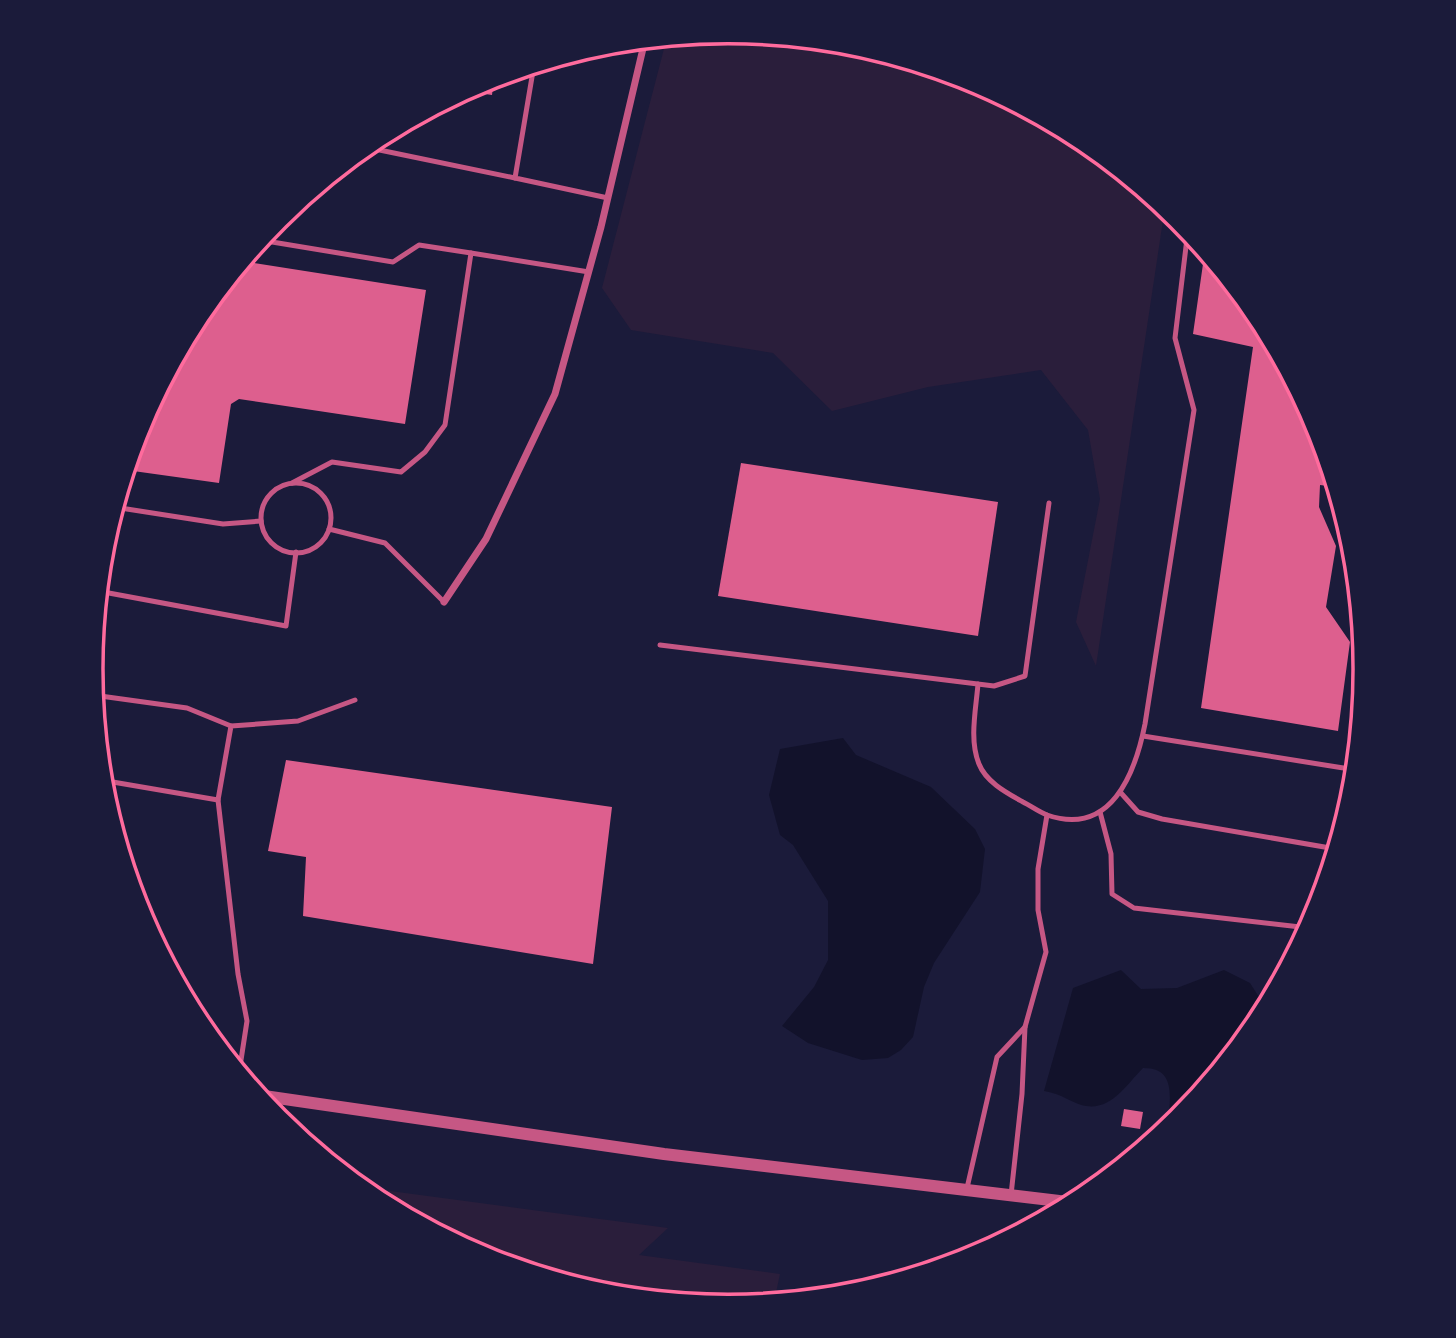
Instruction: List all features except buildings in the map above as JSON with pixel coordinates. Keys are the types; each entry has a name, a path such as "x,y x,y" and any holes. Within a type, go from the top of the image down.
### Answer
{"street":[{"path":"444,603 486,539 555,394 608,198 643,50"},
{"path":"273,1097 642,1151 1056,1201"}],"lane":[{"path":"515,178 532,75"},
{"path":"381,149 608,198"},
{"path":"272,242 393,262 419,245 589,272"},
{"path":"978,684 974,733 979,764 990,780 1047,815 1082,819 1100,812 1121,793 1136,763 1143,736 1194,410 1175,338 1186,244"},
{"path":"292,483 308,484 326,498 330,509 329,529 313,548 296,552 279,549 271,542 261,521 267,498 274,490 332,462 401,472 425,452 445,425 471,253"},
{"path":"660,645 995,686 1026,676 1049,503"},
{"path":"124,509 223,524 261,521"},
{"path":"329,529 385,542 444,603"},
{"path":"107,593 286,626 296,552"},
{"path":"104,696 187,708 231,726 298,722 355,700"},
{"path":"231,726 218,800 238,974 247,1021 241,1061"},
{"path":"1143,736 1345,768"},
{"path":"113,782 218,800"},
{"path":"1121,793 1138,811 1162,819 1327,847"},
{"path":"1100,812 1111,854 1112,894 1134,908 1298,927"},
{"path":"1011,1195 1022,1094 1025,1027 1046,952 1038,910 1038,869 1047,815"},
{"path":"967,1190 996,1057 1025,1027"}],"shaded area":[{"path":"769,45 810,49 890,65 967,91 1005,108 1075,149 1109,173 1163,220 1096,666 1076,622 1100,499 1088,430 1041,370 928,387 832,411 773,353 631,330 602,288 664,47"},
{"path":"843,738 856,755 931,787 975,829 985,849 980,892 934,963 924,987 913,1037 901,1050 888,1058 862,1060 808,1043 782,1026 814,987 828,960 828,901 793,845 780,835 769,795 780,749"},
{"path":"1121,970 1141,989 1177,988 1224,970 1250,983 1259,998 1224,1050 1169,1112 1170,1092 1166,1077 1153,1069 1143,1068 1111,1100 1095,1106 1081,1105 1044,1091 1073,988"},
{"path":"383,1190 668,1228 639,1255 780,1274 776,1292 769,1293 687,1293 606,1282 566,1273 489,1247 451,1230"}]}
